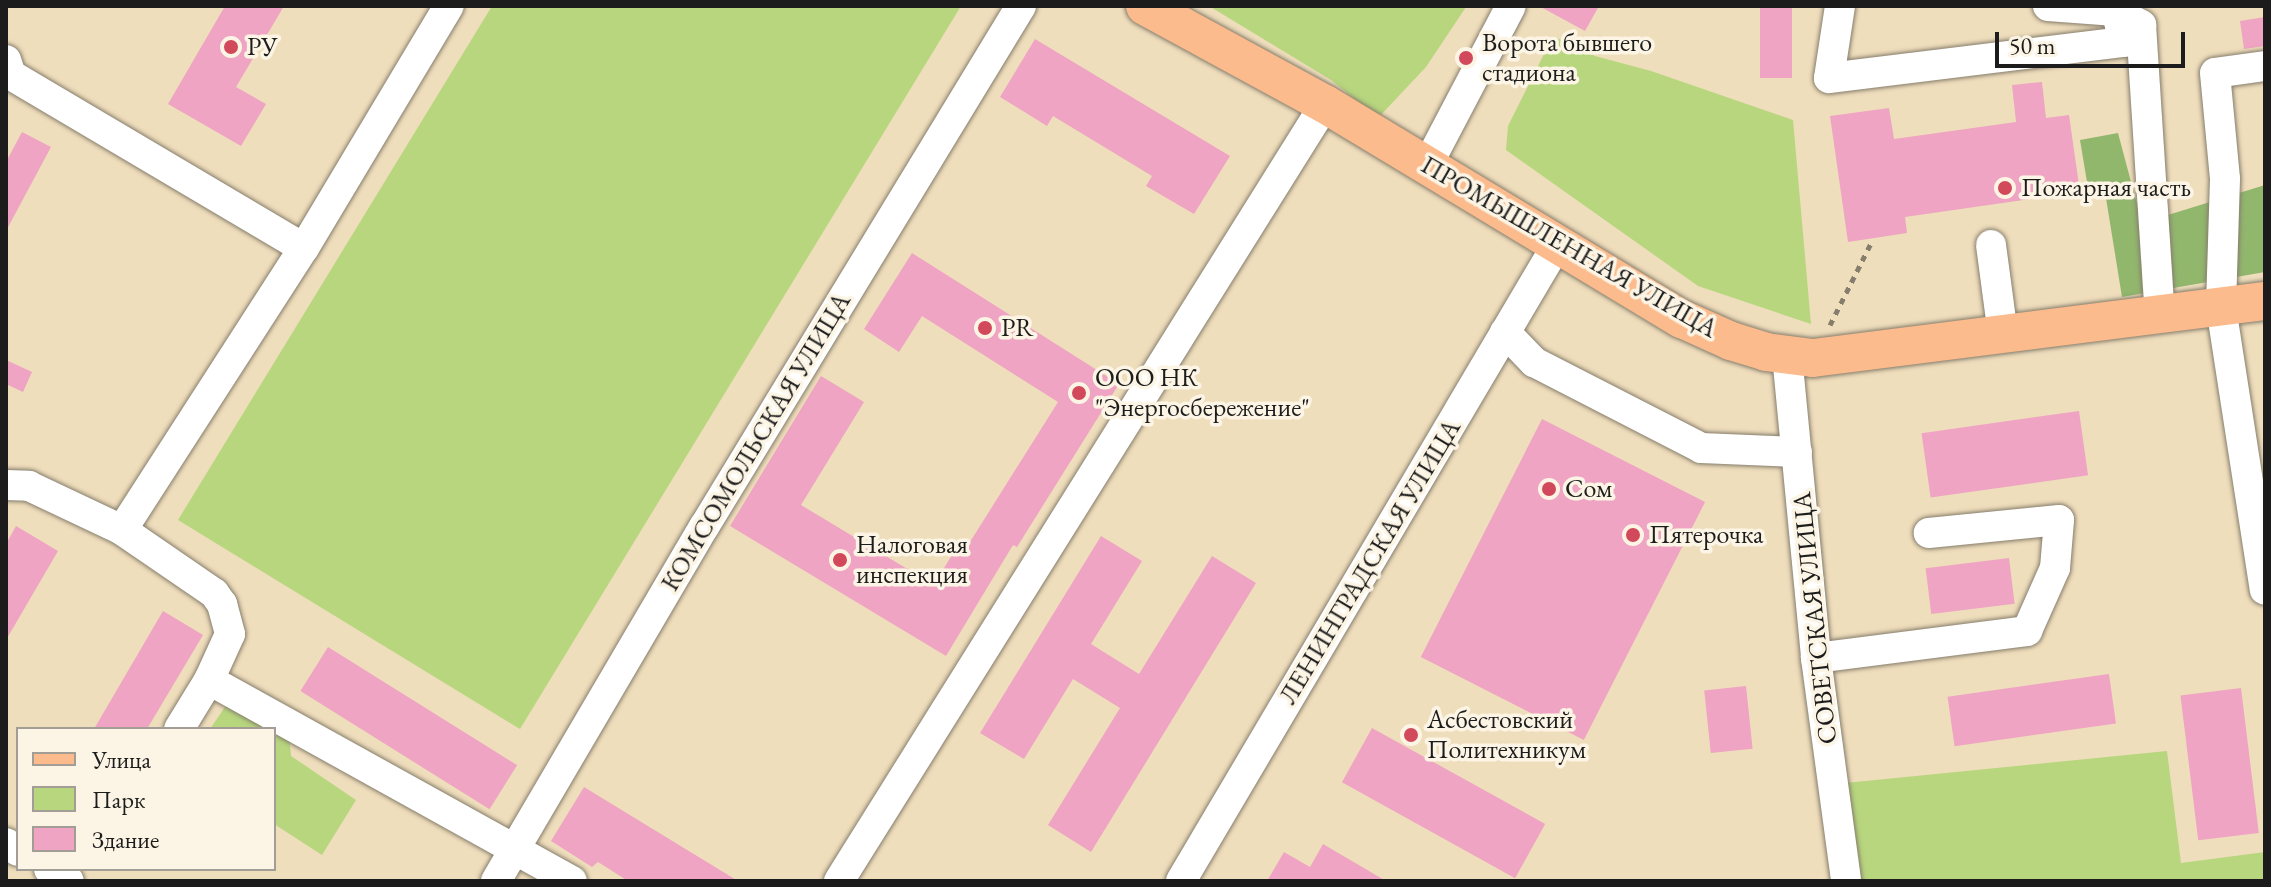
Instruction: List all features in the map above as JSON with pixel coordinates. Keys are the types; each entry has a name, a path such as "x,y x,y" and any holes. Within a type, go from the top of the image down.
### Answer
{"main road":[{"name":"ПРОМЫШЛЕННАЯ УЛИЦА","path":"1145,6 1428,164 1682,319 1731,341 1800,356 2003,335 2265,301"}],"street":[{"path":"122,530 304,248 449,6"},
{"name":"КОМСОМОЛЬСКАЯ УЛИЦА","path":"496,881 704,527 1021,6"},
{"path":"1428,164 1511,6"},
{"path":"1840,6 1829,78 2124,42 2116,11"},
{"path":"2048,6 2116,11 2141,25 2160,315"},
{"path":"6,60 11,75 304,248"},
{"path":"2265,66 2215,73 2225,179 2221,307 2265,590"},
{"path":"839,881 1325,104"},
{"name":"ЛЕНИНГРАДСКАЯ УЛИЦА","path":"1181,881 1558,243"},
{"path":"1991,245 2003,335"},
{"path":"1505,332 1534,362 1701,448 1797,452"},
{"name":"СОВЕТСКАЯ УЛИЦА","path":"1800,356 1797,452 1816,658 1846,881"},
{"path":"6,485 29,486 122,530 214,593 222,604 230,634 209,680 180,727"},
{"path":"1816,658 2027,631 2055,568 2059,520 1929,533"},
{"path":"209,680 572,881"}],"path":[{"path":"1800,356 1872,241"}],"green space":[{"path":"492,6 961,6 520,729 178,520"},
{"path":"1209,6 1466,7 1426,67 1378,118 1331,80"},
{"path":"1553,36 1595,56 1651,71 1793,120 1811,324 1698,286 1506,150 1508,126"},
{"path":"2118,133 2142,223 2265,185 2265,272 2122,297 2105,192 2089,194 2080,140"},
{"path":"229,701 289,734 291,756 356,800 322,855 276,825 276,727 211,727"},
{"path":"2167,751 2181,863 2265,852 2265,881 1857,881 1845,783"}],"building":[{"name":"РУ","path":"225,6 284,6 236,87 266,104 241,146 168,104"},
{"path":"1539,6 1599,6 1585,31"},
{"path":"1760,6 1792,6 1792,78 1760,78"},
{"path":"2265,17 2265,46 2244,49 2240,21"},
{"path":"1035,39 1230,156 1194,214 1146,186 1152,176 1053,116 1047,126 1000,97"},
{"path":"2042,82 2046,118 2069,115 2080,192 1905,217 1907,233 1848,242 1830,116 1889,108 1894,139 2016,122 2012,85"},
{"path":"22,132 51,147 6,231 6,162"},
{"path":"912,253 1119,384 1017,547 1013,545 946,656 730,526 821,376 864,402 801,505 934,585 956,548 963,553 1058,402 922,316 899,352 864,329"},
{"path":"6,360 32,372 23,392 6,384"},
{"path":"2079,411 2088,475 1931,497 1922,433"},
{"path":"1542,419 1705,502 1584,740 1421,657"},
{"path":"16,526 58,551 6,640 6,544"},
{"path":"1101,536 1142,561 1091,644 1139,674 1212,556 1256,583 1091,852 1048,825 1120,708 1073,679 1024,759 980,733"},
{"path":"2009,558 2015,604 1931,614 1926,568"},
{"path":"163,611 203,635 148,727 95,727"},
{"path":"328,647 517,765 490,809 300,691"},
{"path":"2109,674 2116,724 1955,746 1948,697"},
{"path":"1746,686 1753,749 1711,753 1704,690"},
{"path":"2241,688 2259,833 2198,840 2180,695"},
{"path":"1372,728 1545,824 1515,878 1342,782"},
{"path":"584,787 738,881 628,881 598,862 592,867 551,841"},
{"path":"1323,844 1386,881 1267,881 1284,852 1310,867"}],"place":[{"name":"РУ","path":"231,47"},
{"name":"Ворота бывшего стадиона","path":"1466,58"},
{"name":"Пожарная часть","path":"2005,188"},
{"name":"PR","path":"985,328"},
{"name":"ООО НК \"Энергосбережение\"","path":"1079,393"},
{"name":"Сом","path":"1549,489"},
{"name":"Пятерочка","path":"1633,535"},
{"name":"Налоговая инспекция","path":"840,560"},
{"name":"Асбестовский Политехникум","path":"1411,735"}]}
